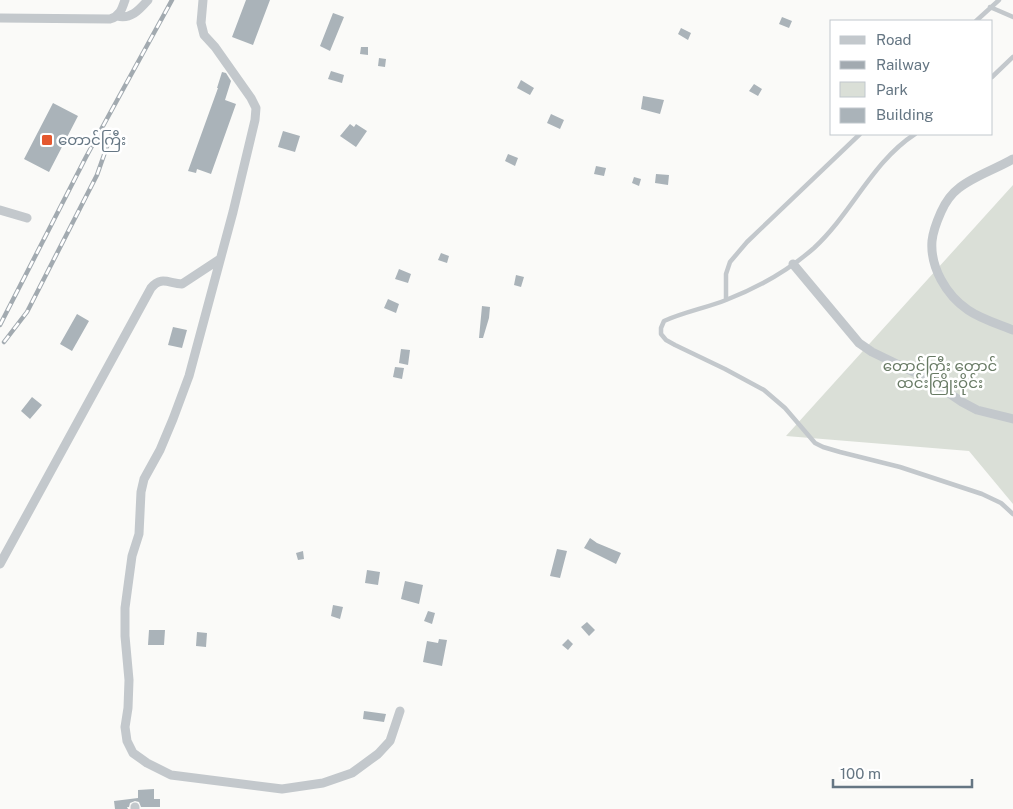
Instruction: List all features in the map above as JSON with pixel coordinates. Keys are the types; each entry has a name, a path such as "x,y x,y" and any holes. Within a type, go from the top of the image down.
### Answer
{"street":[{"path":"0,18 110,19 120,13 124,0"},
{"path":"117,16 122,18 129,17 148,0"},
{"path":"203,0 201,23 204,35 215,47 251,98 256,108 256,120 189,376 163,442 144,479 141,492 138,534 132,556 125,608 124,636 129,680 126,741 134,753 147,763 171,775 282,789 323,783 352,773 378,754 390,740 400,711"},
{"path":"1013,159 958,188 945,202 936,223 932,242 933,259 941,281 954,297 967,310 1013,330"},
{"path":"0,210 27,218"},
{"path":"0,564 151,288 156,282 163,280 182,284 220,259"},
{"path":"793,264 859,343 872,352 928,380 977,410 1013,419"}],"lane":[{"path":"977,20 998,0"},
{"path":"990,7 1013,17"},
{"path":"993,76 1013,57"},
{"path":"726,300 726,274 730,262 747,242 859,135"},
{"path":"914,135 903,142 872,175 849,208 814,248 793,264 763,282 726,300 664,321 661,334 666,340 675,345 764,390 785,408 815,442 824,447 900,467 982,494 1001,503 1013,514"}],"green space":[{"name":"တောင်ကြီး တောင် ထင်းကြိုးဝိုင်း","path":"1013,185 1013,504 969,451 786,436"}],"building":[{"path":"246,0 270,0 253,45 232,37"},
{"path":"333,13 344,17 330,51 320,46"},
{"path":"782,17 792,21 789,28 779,24"},
{"path":"681,28 691,33 688,40 678,34"},
{"path":"361,47 368,47 368,55 360,54"},
{"path":"379,58 386,59 385,67 378,66"},
{"path":"331,71 344,75 342,83 328,79"},
{"path":"222,72 226,73 231,81 225,100 236,104 211,174 197,169 196,173 188,171 218,88"},
{"path":"521,80 534,88 530,95 517,88"},
{"path":"754,84 762,89 758,96 749,91"},
{"path":"643,96 664,100 660,114 641,109"},
{"path":"53,103 78,116 49,172 24,159"},
{"path":"551,114 564,120 560,129 547,123"},
{"path":"350,124 354,127 356,124 367,131 356,147 340,136"},
{"path":"283,131 300,136 295,152 278,147"},
{"path":"508,154 518,158 515,166 505,161"},
{"path":"596,166 606,168 604,176 594,174"},
{"path":"656,174 669,175 668,185 655,183"},
{"path":"634,177 641,179 639,186 632,183"},
{"path":"441,253 449,256 447,263 438,260"},
{"path":"399,269 411,274 408,283 395,279"},
{"path":"516,275 524,277 521,287 514,285"},
{"path":"388,299 399,304 396,313 384,308"},
{"path":"482,306 490,307 489,318 483,338 479,338"},
{"path":"77,314 89,321 72,351 60,344"},
{"path":"173,327 187,330 182,348 168,345"},
{"path":"401,349 410,350 408,365 399,363"},
{"path":"395,367 404,368 402,379 393,377"},
{"path":"32,397 42,405 30,419 21,411"},
{"path":"590,538 621,553 616,564 584,548"},
{"path":"557,549 567,551 560,578 550,576"},
{"path":"303,551 304,559 298,560 296,553"},
{"path":"367,570 380,572 378,585 365,583"},
{"path":"405,581 423,585 419,604 401,599"},
{"path":"333,605 343,607 340,619 331,616"},
{"path":"428,611 435,613 432,624 424,621"},
{"path":"587,622 595,630 589,636 581,627"},
{"path":"149,630 165,630 164,645 148,645"},
{"path":"197,632 207,633 206,647 196,646"},
{"path":"439,639 447,640 442,666 423,662 427,641 438,643"},
{"path":"568,639 573,644 568,650 562,645"},
{"path":"364,711 386,714 384,722 363,719"},
{"path":"154,789 154,799 160,799 160,807 141,807 139,802 135,801 130,803 129,807 127,807 128,809 115,809 114,801 138,798 138,790"}],"railway":[{"path":"0,325 86,157 172,0"},
{"path":"4,342 27,312 97,175 111,135"}],"place":[{"name":"တောင်ကြီး","path":"47,140"}]}
